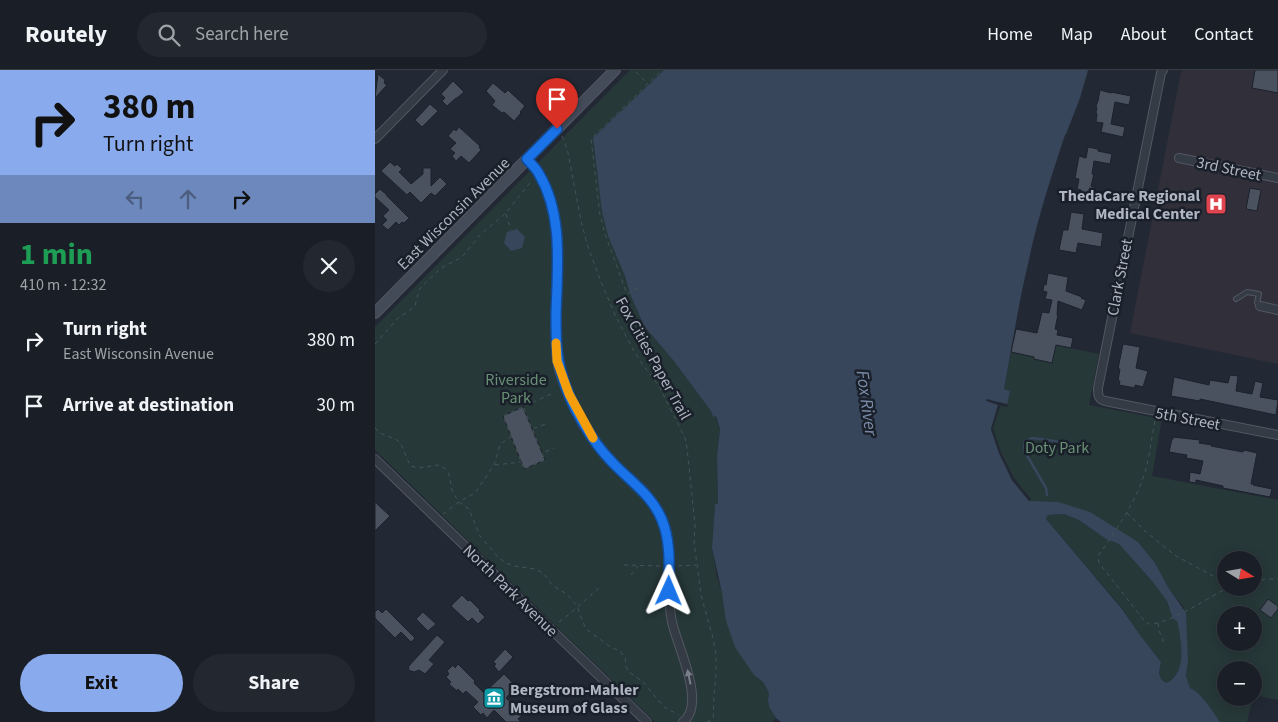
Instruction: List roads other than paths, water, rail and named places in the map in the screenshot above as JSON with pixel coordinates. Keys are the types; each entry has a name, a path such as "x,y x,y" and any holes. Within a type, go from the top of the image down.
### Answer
{"main road":[{"name":"East Wisconsin Avenue","path":"375,313 615,70"}],"street":[{"path":"376,136 443,70"},
{"name":"Clark Street","path":"1099,397 1098,388 1110,321 1163,70"},
{"name":"3rd Street","path":"1179,158 1278,178"},
{"path":"527,159 538,171 543,182 556,227 558,246 557,361 562,377 594,440 612,463 648,497 657,510 667,534 669,548 669,607 672,624 688,672 693,707 685,721"},
{"path":"1260,306 1278,310"},
{"name":"5th Street","path":"1099,397 1105,401 1278,436"},
{"name":"North Park Avenue","path":"375,459 647,722"}],"lane":[{"path":"1236,299 1247,292 1259,294 1257,303 1260,306"}],"water":[{"name":"Fox River","path":"664,70 1088,70 1040,215 1021,295 1004,389 1010,391 1007,404 999,402 991,429 999,453 1012,480 1029,501 1058,502 1090,512 1138,542 1155,563 1168,587 1186,613 1188,661 1186,676 1190,688 1211,708 1220,722 781,722 776,718 769,707 769,693 766,687 754,675 735,647 726,621 712,548 715,504 718,504 717,456 720,429 716,416 713,417 711,411 673,360 644,326 608,236 602,212 593,138","holes":["1064,514 1079,520 1106,539 1119,544 1167,601 1173,619 1177,621 1181,655 1178,672 1173,679 1166,683 1161,679 1159,673 1161,662 1122,609 1046,519 1048,515"]},
{"path":"517,229 525,237 522,248 511,251 504,243 507,232"}],"waterway":[{"path":"1047,495 1046,488 1025,452 1025,441 1033,438 1074,444"}],"place":[{"name":"ThedaCare Regional Medical Center","path":"1216,204"},
{"name":"Bergstrom-Mahler Museum of Glass","path":"494,698"}],"park label":[{"name":"Riverside Park","path":"516,388"},
{"name":"Doty Park","path":"1057,447"}]}
